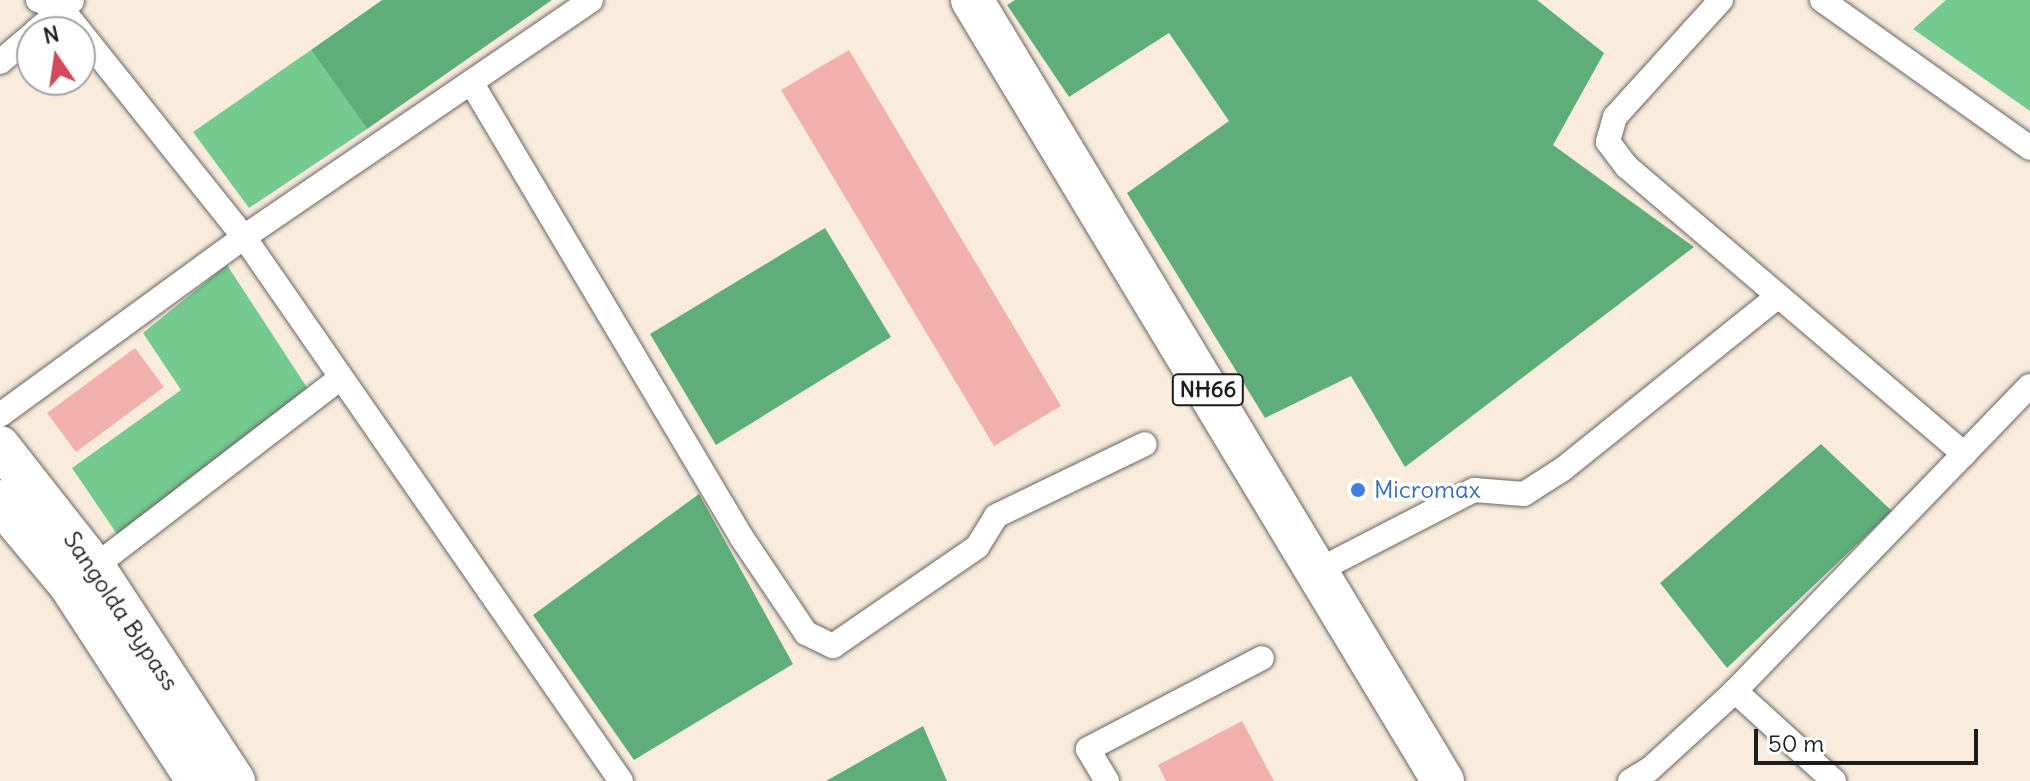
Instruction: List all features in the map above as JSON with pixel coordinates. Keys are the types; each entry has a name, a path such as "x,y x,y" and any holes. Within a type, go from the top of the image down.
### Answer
{"highway":[{"name":"NH66","path":"972,0 1443,781"},
{"name":"Sangolda Bypass","path":"0,501 82,576 198,781"}],"main road":[{"name":"Sangolda Bypass","path":"0,446 82,576 235,781"}],"street":[{"path":"38,0 68,4 244,237 621,781"},
{"path":"0,415 244,237 591,0"},
{"path":"1721,0 1615,117 1608,142 1627,167 1964,454"},
{"path":"1830,2 2030,148"},
{"path":"0,62 16,48"},
{"path":"471,82 742,538 806,633 833,646 977,547 996,516 1145,444"},
{"path":"1317,571 1474,490 1524,494 1563,469 1778,296"},
{"path":"82,576 340,378"},
{"path":"1630,781 1650,769 1735,691 2030,386"},
{"path":"1107,781 1088,749 1262,658"},
{"path":"1735,691 1834,781"}],"green space":[{"path":"382,0 552,0 367,129 311,50"},
{"path":"1015,0 1537,0 1604,53 1553,145 1694,247 1405,467 1351,376 1265,418 1127,193 1229,121 1169,33 1069,97 1007,5"},
{"path":"1946,0 2030,0 2030,111 1913,29"},
{"path":"311,50 367,129 249,208 193,132"},
{"path":"825,228 891,337 716,445 650,334"},
{"path":"227,265 308,389 119,537 72,468 181,390 143,333"},
{"path":"1821,444 1892,511 1727,668 1660,583"},
{"path":"699,494 793,664 634,760 533,615"},
{"path":"923,726 947,781 826,781"}],"building":[{"path":"849,50 1061,406 994,446 781,90"},
{"path":"135,348 164,387 76,452 47,413"},
{"path":"1242,721 1274,781 1166,781 1158,765"}],"place":[{"name":"Micromax","path":"1358,490"}]}
